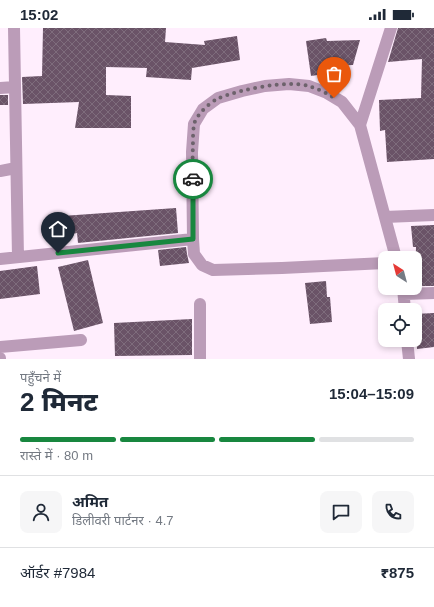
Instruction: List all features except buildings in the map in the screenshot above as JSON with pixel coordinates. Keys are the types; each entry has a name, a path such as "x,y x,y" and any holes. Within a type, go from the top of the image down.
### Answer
{"street":[{"path":"14,28 18,257"},
{"path":"360,125 391,28"},
{"path":"378,263 213,270 202,265 194,254 192,152 194,124 203,109 218,98 242,91 265,86 289,84 309,86 327,93 342,102 360,125 394,251"},
{"path":"0,88 15,87"},
{"path":"0,171 16,168"},
{"path":"385,217 434,215"},
{"path":"0,259 193,239"},
{"path":"422,292 434,293"},
{"path":"200,304 200,359"},
{"path":"0,346 80,340"},
{"path":"407,347 408,359"}],"way so far":[{"path":"193,179 192,152 194,124 203,109 218,98 265,86 289,84 309,86 327,93 334,98"}],"route":[{"path":"58,253 193,239 193,179"}]}
